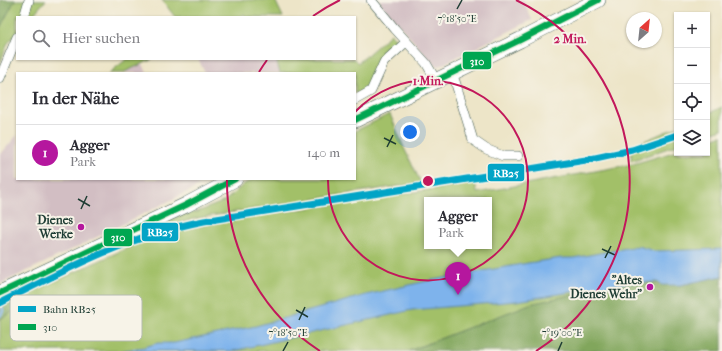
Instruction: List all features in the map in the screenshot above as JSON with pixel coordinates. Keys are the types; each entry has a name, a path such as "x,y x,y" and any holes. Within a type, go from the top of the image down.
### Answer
{"main road":[{"path":"356,120 598,0"},
{"path":"0,293 186,205 233,180"}],"street":[{"path":"24,16 29,0"},
{"path":"371,0 406,42 426,63 436,80"},
{"path":"0,78 16,39"},
{"path":"356,99 371,91 384,62 406,42"},
{"path":"451,73 455,81 473,140 502,156 518,156"}],"shaded area":[{"path":"380,0 523,0 532,20 439,66 427,57 381,4"},
{"path":"198,60 276,60 280,72 204,72"},
{"path":"143,64 147,72 124,72"},
{"path":"16,136 16,180 196,180 199,186 0,284 0,155"}],"green space":[{"path":"0,0 15,0 0,28"},
{"path":"15,0 46,0 32,16 16,16 16,34 8,43 0,63 0,28"},
{"path":"162,0 275,0 283,16 245,16 244,14 241,16 174,16"},
{"path":"391,34 398,41 379,61 368,87 356,93 356,72 280,72 276,60 355,60 358,63"},
{"path":"126,60 151,60 124,72 110,72"},
{"path":"722,107 722,129 710,133 710,120 710,113"},
{"path":"390,114 421,183 198,218 143,233 182,214 197,212 225,201 244,184 252,180 356,180 356,131"},
{"path":"674,128 674,146 631,161 632,146"},
{"path":"722,135 722,285 685,291 656,282 605,288 530,304 408,351 0,351 0,319 10,313 10,341 142,341 142,295 25,295 138,243 189,228 248,217 475,183 477,193 633,164 674,152 674,156 710,156 710,140"},
{"path":"722,276 722,351 409,351 530,304 626,283 657,282 680,285"},
{"path":"10,302 10,313 0,319 0,307"}],"water":[{"path":"638,246 654,251 722,249 722,276 680,285 662,285 657,282 626,283 517,301 412,310 233,351 119,351 158,343 174,343 256,326 366,295 427,281 528,263 561,258 573,258"}],"waterway":[{"path":"0,316 3,311 2,306"}],"rail line":[{"name":"RB25","path":"16,295 99,254 177,227 204,221 586,160 632,150 674,136"},
{"name":"RB25","path":"0,303 10,298"}],"transit line":[{"name":"310","path":"356,120 520,40 598,0"},
{"name":"310","path":"0,293 186,205 233,180"}],"place":[{"name":"Dienes Werke","path":"81,227"},
{"name":"\"Altes Dienes Wehr\"","path":"650,287"},
{"name":"Agger","path":"458,295"}]}
